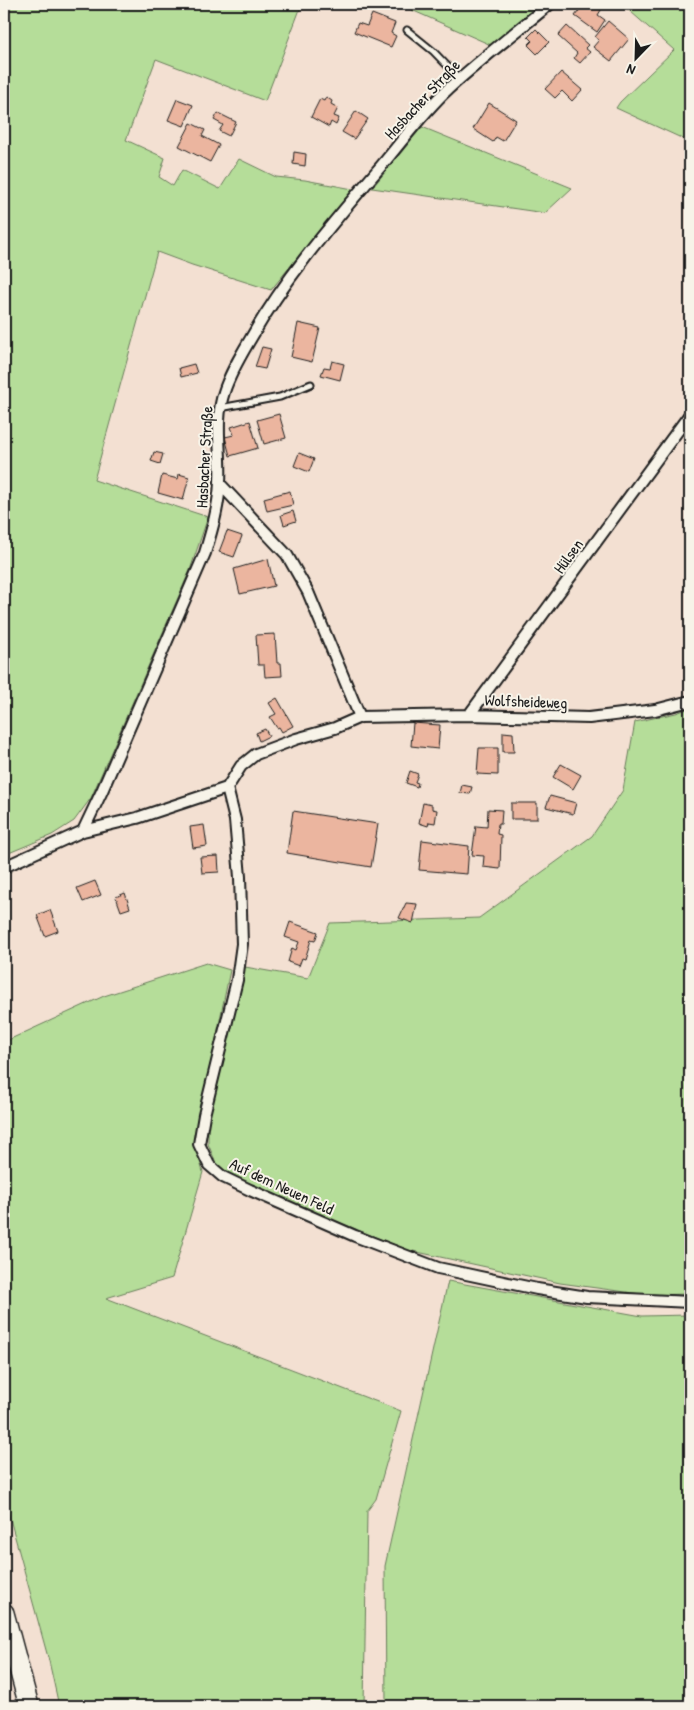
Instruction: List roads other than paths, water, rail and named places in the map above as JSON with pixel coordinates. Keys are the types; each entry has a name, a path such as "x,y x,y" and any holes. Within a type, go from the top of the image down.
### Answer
{"highway":[{"path":"4,1613 29,1706"}],"street":[{"name":"Hasbacher Straße","path":"83,831 205,552 215,519 220,484 218,428 220,408 224,392 244,349 282,288 308,252 447,90 550,4"},
{"name":"Hülsen","path":"469,715 690,414"},
{"path":"220,484 287,555 308,592 360,717"},
{"name":"Wolfsheideweg","path":"227,788 241,766 256,754 296,739 335,728 360,717 469,715 589,718 656,710 690,701"},
{"path":"4,868 83,831 137,818 227,788"},
{"name":"Auf dem Neuen Feld","path":"227,788 236,830 240,877 242,944 237,980 204,1115 199,1144 209,1165 222,1176 250,1190 354,1236 438,1268 537,1289 587,1297 690,1302"}],"lane":[{"path":"407,30 432,51 460,79"},
{"path":"220,408 280,397 311,384"}]}
